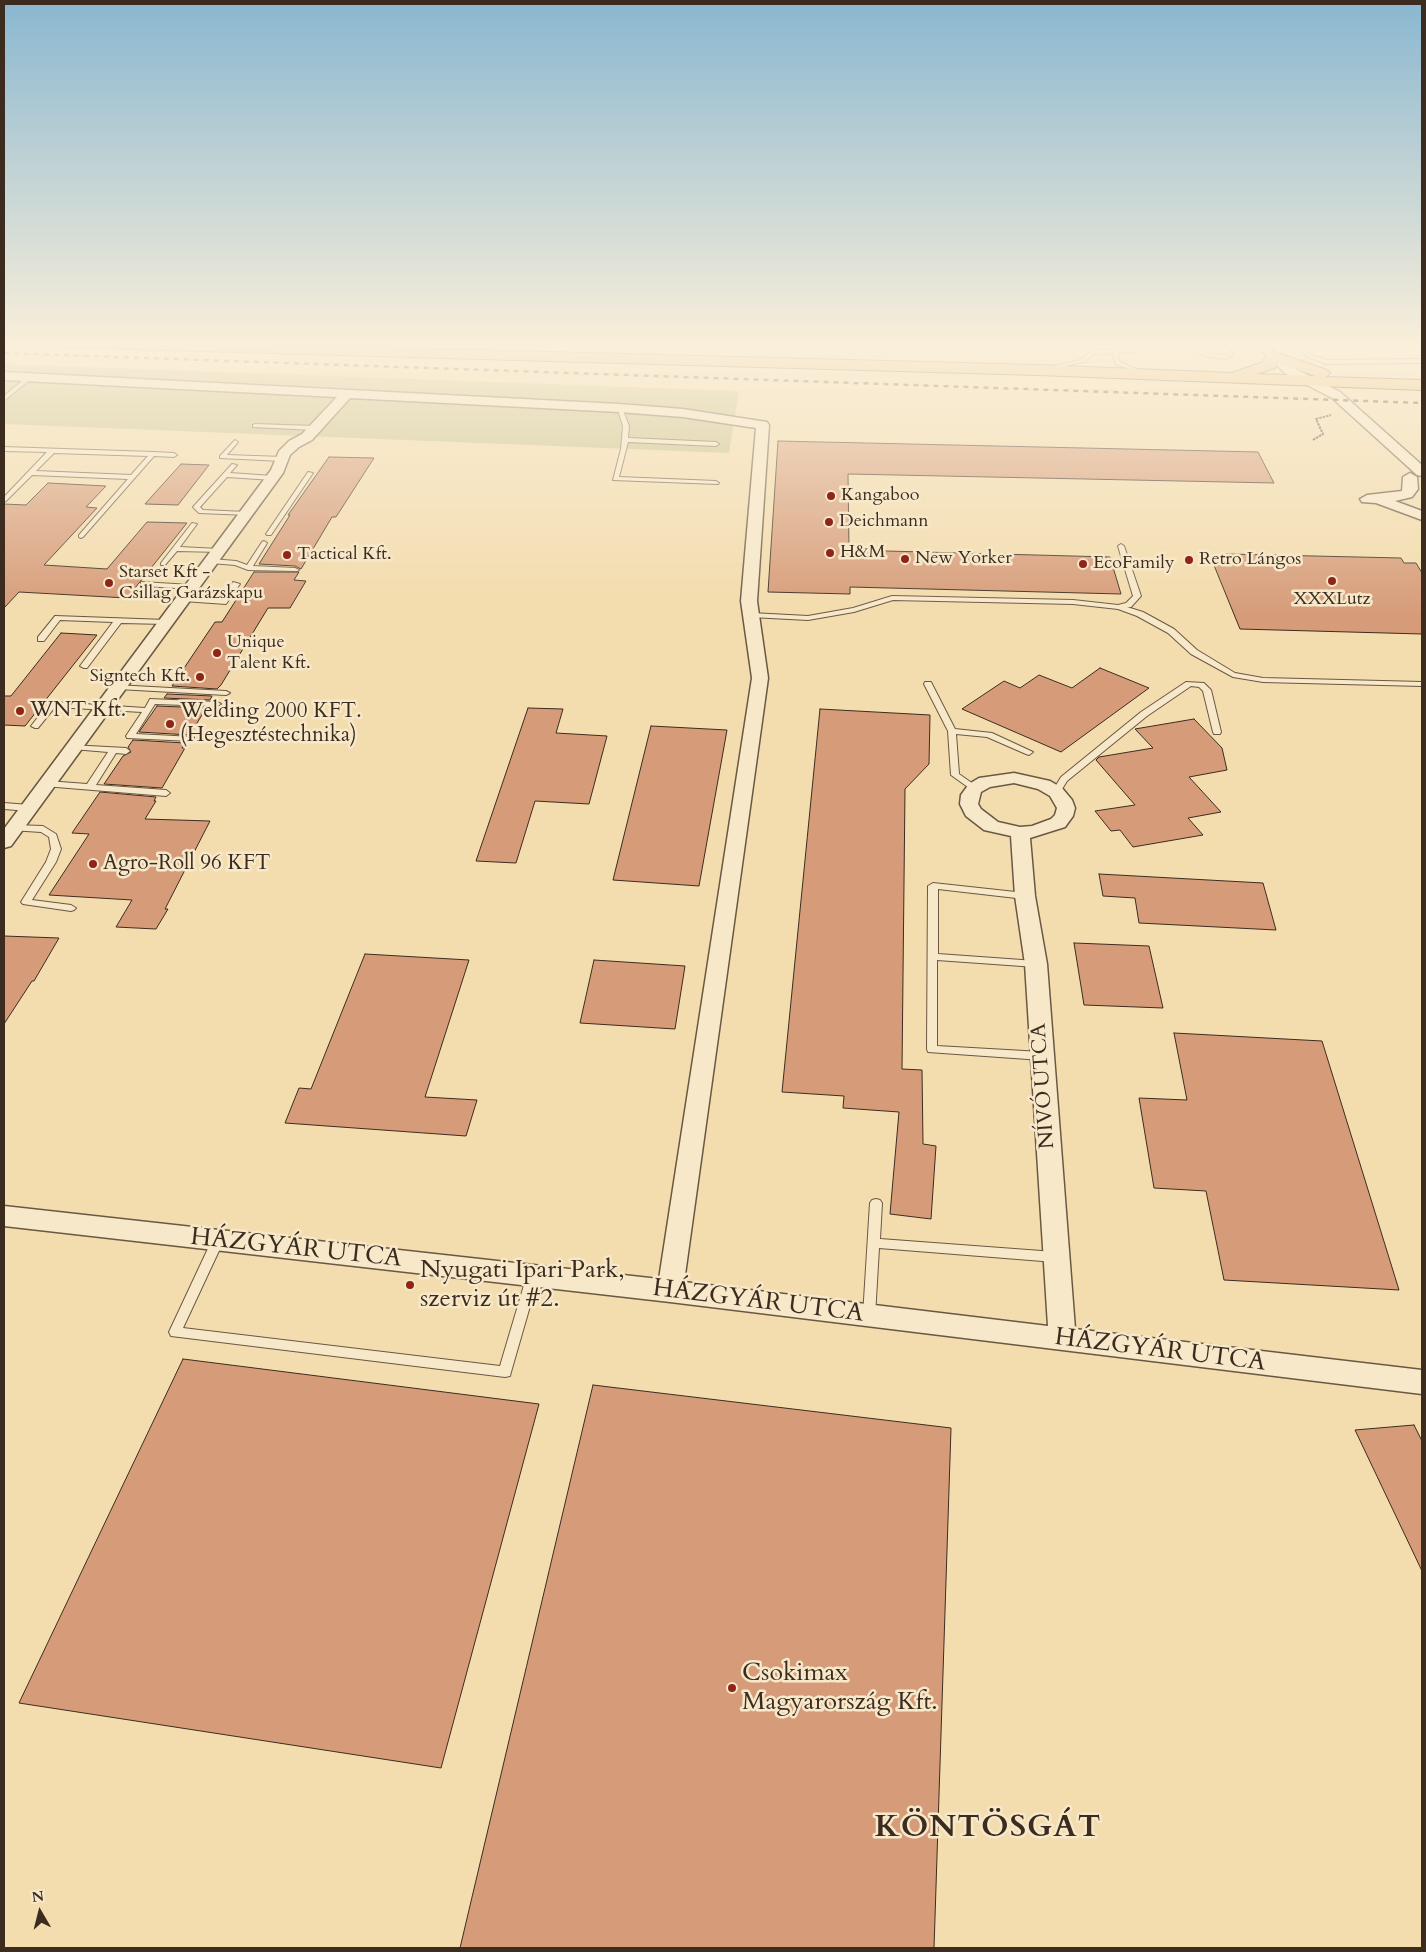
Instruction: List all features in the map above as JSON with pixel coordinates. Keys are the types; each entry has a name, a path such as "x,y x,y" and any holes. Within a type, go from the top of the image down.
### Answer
{"street":[{"path":"4,842 273,478 294,444 311,433"},
{"path":"670,1291 760,678 749,601 762,433"},
{"path":"1365,433 1416,475 1422,488"},
{"path":"1387,498 1410,492 1416,475"},
{"path":"1422,508 1406,501 1387,498 1366,499 1396,505 1422,516"},
{"path":"1014,778 1037,782 1056,792 1063,800 1066,808 1064,816 1058,823 1035,832 1020,833 1005,830 980,820 969,804 970,796 976,788 985,782 1014,778"},
{"name":"NÍVÓ UTCA","path":"1020,833 1025,896 1036,964 1062,1340"},
{"name":"HÁZGYÁR UTCA","path":"4,1216 670,1291 1062,1340 1422,1382"}],"lane":[{"path":"625,433 615,479 716,483"},
{"path":"624,440 716,444"},
{"path":"234,442 222,457 283,459"},
{"path":"4,449 174,455"},
{"path":"4,500 52,451"},
{"path":"81,536 153,454"},
{"path":"234,465 196,507 201,512 246,514"},
{"path":"269,534 310,472"},
{"path":"30,473 133,477"},
{"path":"224,475 273,478"},
{"path":"163,564 194,524"},
{"path":"248,568 264,543"},
{"path":"1118,607 1128,605 1137,596 1121,546"},
{"path":"175,549 215,556 248,568 294,570"},
{"path":"144,584 223,602 236,584"},
{"path":"751,615 808,618 854,610 892,598 1064,602 1118,607 1140,614 1171,631 1194,652 1211,664 1233,675 1263,680 1422,684"},
{"path":"41,639 58,618 166,622"},
{"path":"84,666 119,620"},
{"path":"928,684 952,731 955,775 976,788"},
{"path":"1056,792 1064,779 1144,714 1189,684 1201,684 1207,690 1217,732"},
{"path":"118,687 226,693"},
{"path":"191,739 130,736 146,710 154,701 218,704"},
{"path":"35,726 53,704 146,710"},
{"path":"952,731 990,735 1030,752"},
{"path":"73,747 126,751"},
{"path":"90,787 114,750"},
{"path":"46,784 166,793"},
{"path":"4,806 29,808"},
{"path":"14,828 43,829 53,836 56,849 52,862 26,902 71,908"},
{"path":"1025,896 933,886 932,1049 1042,1056"},
{"path":"933,957 1036,964"},
{"path":"869,1316 876,1203"},
{"path":"218,1240 174,1332 505,1372 533,1275"},
{"path":"873,1243 1056,1257"}],"path":[{"path":"1313,440 1323,433"}],"shaded area":[{"path":"231,433 732,433 729,453"}],"building":[{"path":"778,441 1258,452 1274,483 848,474 849,550 1110,557 1121,594 850,587 850,594 768,592"},
{"path":"329,457 374,458 336,517 332,517 301,569 295,566 259,564 290,515 288,515"},
{"path":"181,464 209,465 178,505 145,504"},
{"path":"48,483 106,486 86,507 97,508 44,565 107,569 147,522 187,523 127,598 19,592 4,608 4,504 26,505"},
{"path":"1227,554 1401,558 1404,563 1416,563 1422,573 1422,634 1240,629 1211,558 1229,559"},
{"path":"254,572 299,572 294,580 306,581 290,608 268,608 217,689 172,686 215,622 222,622"},
{"path":"61,633 97,635 25,726 4,725 4,696 11,696"},
{"path":"1100,668 1149,688 1061,752 962,709 1004,681 1020,688 1039,675 1072,688"},
{"path":"167,694 212,696 210,700 164,698"},
{"name":"Welding 2000 KFT. (Hegesztéstechnika)","path":"157,706 206,708 190,735 139,732"},
{"path":"528,708 563,709 556,733 607,736 589,804 535,801 516,863 476,861"},
{"path":"820,709 930,715 929,764 905,789 902,1069 922,1070 923,1144 936,1146 931,1219 890,1214 899,1112 843,1108 844,1096 782,1092"},
{"path":"1194,719 1222,748 1227,770 1189,777 1221,812 1188,818 1203,835 1133,847 1120,830 1111,831 1095,811 1135,805 1096,760 1099,757 1153,748 1135,729"},
{"path":"651,726 727,730 699,886 613,880"},
{"path":"133,740 185,743 182,748 185,748 162,788 104,784 123,756 131,752 128,747"},
{"path":"100,792 156,797 154,801 156,801 145,819 210,821 165,909 168,909 156,929 116,927 132,900 49,895 89,834 72,833"},
{"path":"1099,874 1263,883 1276,930 1139,923 1135,898 1103,896"},
{"path":"4,936 59,938 34,981 32,981 4,1024"},
{"path":"1074,943 1149,946 1163,1008 1084,1005"},
{"path":"365,954 469,960 425,1097 477,1100 466,1136 285,1123 299,1088 311,1089"},
{"path":"594,960 685,966 675,1029 580,1023"},
{"path":"1174,1033 1322,1041 1399,1290 1224,1280 1206,1191 1154,1188 1139,1098 1187,1100"},
{"path":"183,1359 539,1404 441,1768 19,1703"},
{"name":"Csokimax Magyarország Kft.","path":"593,1385 951,1428 934,1948 460,1948"},
{"path":"1414,1425 1422,1441 1422,1571 1355,1430"}],"place":[{"name":"Kangaboo","path":"831,496"},
{"name":"Deichmann","path":"829,522"},
{"name":"H&M","path":"830,553"},
{"name":"Tactical Kft.","path":"287,555"},
{"name":"New Yorker","path":"905,559"},
{"name":"Retro Lángos","path":"1189,560"},
{"name":"EcoFamily","path":"1083,564"},
{"name":"XXXLutz","path":"1332,581"},
{"name":"Starset Kft - Csillag Garázskapu","path":"109,583"},
{"name":"Unique Talent Kft.","path":"217,653"},
{"name":"Signtech Kft.","path":"200,677"},
{"name":"WNT Kft.","path":"20,711"},
{"name":"Welding 2000 KFT. (Hegesztéstechnika)","path":"170,724"},
{"name":"Agro-Roll 96 KFT","path":"93,864"},
{"name":"Nyugati Ipari Park, szerviz út #2.","path":"410,1285"},
{"name":"Csokimax Magyarország Kft.","path":"732,1688"}],"district":[{"name":"KÖNTÖSGÁT","path":"988,1829"}]}
